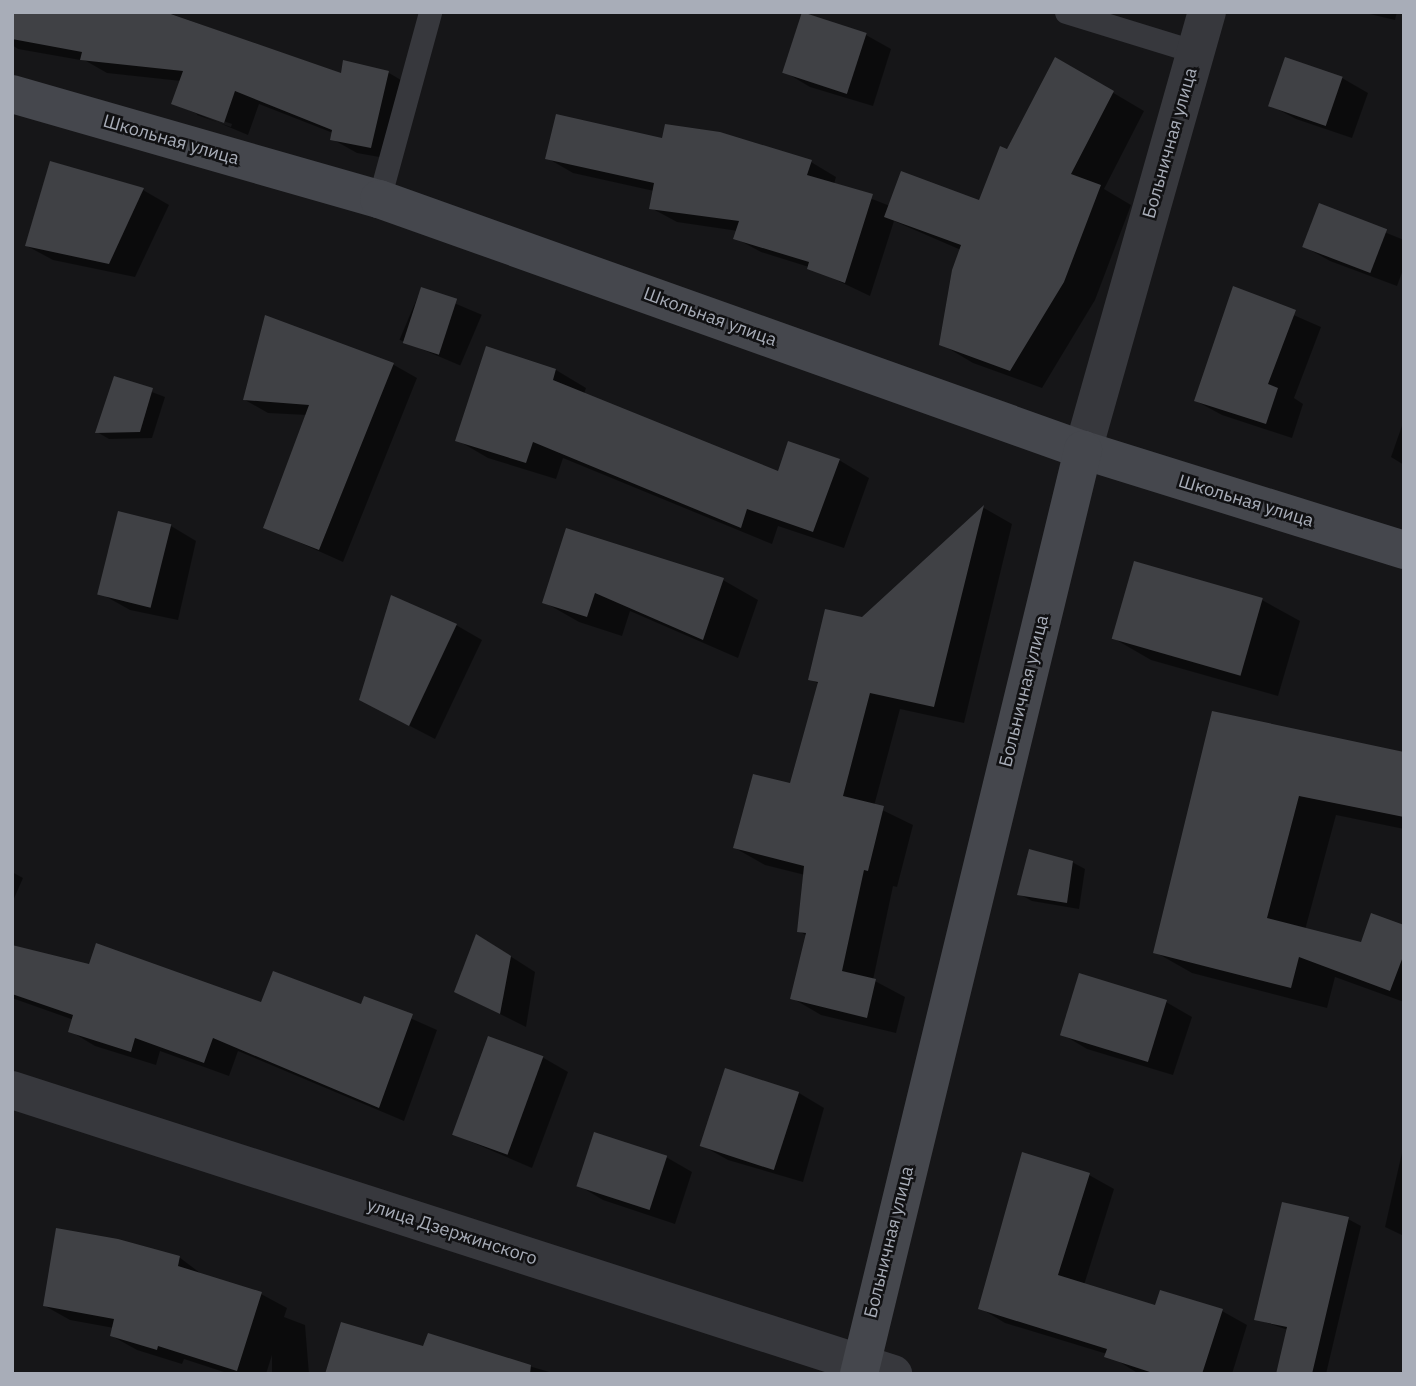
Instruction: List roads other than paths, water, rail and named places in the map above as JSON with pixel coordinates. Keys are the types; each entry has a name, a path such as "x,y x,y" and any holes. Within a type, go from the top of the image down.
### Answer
{"street":[{"name":"Больничная улица","path":"870,1370 1083,450 1207,12"},
{"name":"Школьная улица","path":"12,94 379,199 1083,450 1404,550"},
{"name":"улица Дзержинского","path":"12,1090 870,1370"}],"lane":[{"path":"379,199 430,12"},
{"path":"1066,12 1196,52"}]}
